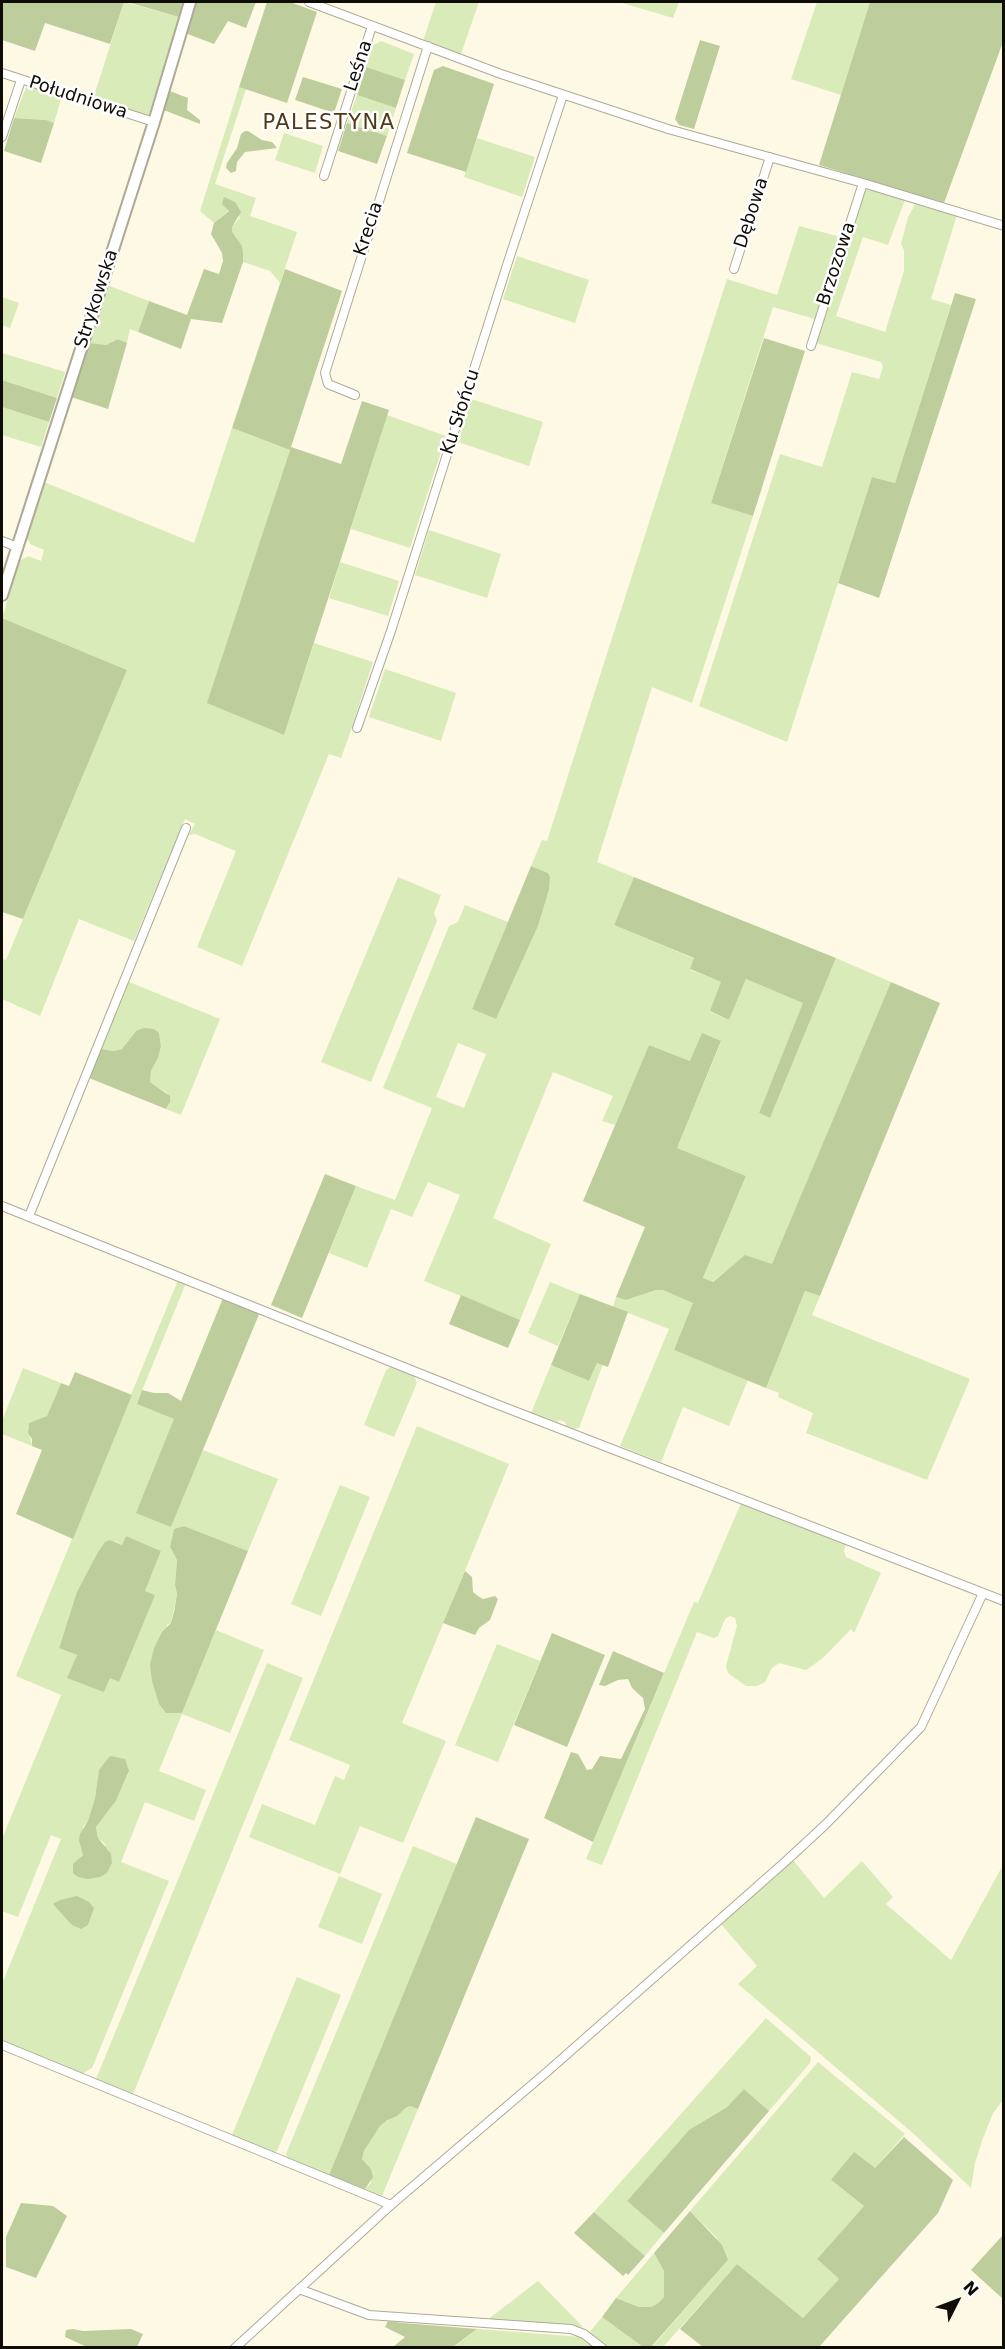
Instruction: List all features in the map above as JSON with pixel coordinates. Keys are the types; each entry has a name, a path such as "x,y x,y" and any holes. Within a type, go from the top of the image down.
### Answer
{"street":[{"name":"Strykowska","path":"2,595 154,122 190,2"},
{"path":"309,2 563,95 668,129 863,183 1004,226"},
{"name":"Leśna","path":"324,176 372,26"},
{"name":"Krecia","path":"355,395 328,384 325,372 428,46"},
{"name":"Południowa","path":"2,73 154,122"},
{"path":"2,137 21,80"},
{"name":"Ku Słońcu","path":"357,728 391,631 563,95"},
{"name":"Dębowa","path":"734,269 770,157"},
{"name":"Brzozowa","path":"811,346 863,183"},
{"path":"2,541 17,548"},
{"path":"29,1215 186,828"},
{"path":"2,1206 496,1404 1004,1601"},
{"path":"235,2348 391,2205 548,2071 825,1825 921,1727 983,1593"},
{"path":"2,2045 391,2205"},
{"path":"299,2289 369,2315 571,2329 584,2334 602,2348"}],"green space":[{"path":"2,2 124,2 110,44 45,23 35,51 2,40"},
{"path":"124,2 179,17 148,117 93,99"},
{"path":"127,2 184,2 179,17"},
{"path":"194,2 256,2 246,28 228,21 214,44 185,33"},
{"path":"267,2 290,2 317,12 287,103 239,87"},
{"path":"436,2 479,2 461,54 423,41"},
{"path":"619,2 679,2 673,18"},
{"path":"817,2 870,2 841,95 791,79"},
{"path":"870,2 1003,2 1003,42 944,203 819,165"},
{"path":"700,40 720,46 694,129 679,125 675,119"},
{"path":"381,41 414,54 405,80 366,67 373,45"},
{"path":"443,66 494,84 466,172 407,153 434,70"},
{"path":"366,67 405,80 396,108 357,95"},
{"path":"303,77 342,89 334,113 295,100"},
{"path":"27,85 62,96 54,123 46,120 14,118"},
{"path":"239,87 246,89 215,184 256,198 250,216 297,232 280,283 270,271 243,262 243,253 232,232 232,227 240,217 229,210 214,223 200,211"},
{"path":"167,90 188,98 187,110 200,120 200,124 161,109"},
{"path":"357,95 396,108 387,136 347,123"},
{"path":"14,118 46,120 54,123 41,163 4,151"},
{"path":"347,123 387,136 377,164 338,151"},
{"path":"245,131 262,140 272,142 277,148 245,152 237,162 236,171 231,173 226,168 227,163 237,148 241,134"},
{"path":"284,133 323,146 315,173 275,160"},
{"path":"477,138 535,157 522,197 464,177"},
{"path":"868,189 905,200 888,245 863,237 836,316 885,332 904,271 904,250 901,244 908,217 916,203 957,215 931,299 951,305 895,483 872,477 787,742 699,706 780,454 822,467 852,372 879,379 883,367 881,362 816,343 863,191"},
{"path":"224,197 235,202 241,212 232,227 232,232 242,246 243,262 222,323 191,319 181,349 138,332 149,301 187,315 204,269 219,274 223,261 222,253 211,234 214,223 229,211 222,204"},
{"path":"799,226 841,237 815,319 773,307 711,503 753,516 692,703 652,687 597,862 634,877 614,925 695,959 690,970 722,982 710,1012 729,1020 746,979 804,1003 759,1113 770,1118 836,958 891,982 772,1265 745,1256 712,1282 703,1279 746,1176 677,1148 721,1042 690,1061 649,1045 615,1125 602,1121 613,1096 553,1072 493,1218 551,1244 520,1320 424,1281 460,1195 428,1182 412,1217 391,1209 367,1268 329,1253 356,1186 395,1200 432,1108 383,1088 449,926 458,922 465,905 508,922 472,1009 496,1019 538,926 549,890 550,877 548,873 531,866 542,840 547,841 727,279 777,295","holes":["458,1043 486,1054 464,1108 436,1097"]},
{"path":"517,256 589,280 575,323 503,299"},
{"path":"285,269 342,291 291,447 341,464 362,401 389,410 284,735 207,703 290,450 232,428"},
{"path":"107,285 149,301 138,332 130,329 127,343 118,339 106,345 88,343"},
{"path":"955,293 976,299 879,598 838,583 872,477 895,483"},
{"path":"2,297 19,303 10,328 2,325"},
{"path":"764,338 805,351 753,516 711,503"},
{"path":"118,339 127,343 108,409 71,397 88,343 106,345"},
{"path":"2,353 65,372 57,398 2,380"},
{"path":"2,380 57,398 49,422 2,407"},
{"path":"471,399 543,422 529,466 458,442"},
{"path":"2,407 49,422 41,447 2,435"},
{"path":"387,415 446,436 410,548 351,529"},
{"path":"232,428 290,450 208,703 284,735 314,643 373,662 349,736 341,758 329,754 242,966 197,947 236,851 195,834 189,835 195,824 185,819 134,941 79,919 40,1016 2,999 2,959 6,960 127,670 2,618 19,561 28,556 41,561 44,550 30,544 26,536 44,482 194,543"},
{"path":"429,530 501,554 487,598 415,575"},
{"path":"340,562 399,581 388,616 329,598"},
{"path":"2,618 127,670 23,919 2,912"},
{"path":"385,669 456,693 441,741 369,717"},
{"path":"531,866 548,873 549,890 538,926 496,1019 472,1009"},
{"path":"398,877 441,895 434,913 437,921 371,1082 321,1062"},
{"path":"634,877 836,958 770,1118 759,1113 803,1003 746,979 729,1020 710,1011 721,982 690,969 694,958 614,925"},
{"path":"129,982 220,1019 181,1115 166,1109 170,1102 167,1093 150,1082 151,1071 161,1046 159,1033 136,1031 122,1049 114,1051 101,1049"},
{"path":"891,982 940,1003 820,1296 805,1291 766,1388 674,1350 693,1303 663,1290 656,1290 626,1300 616,1297 645,1227 583,1201 649,1045 690,1061 702,1033 721,1041 677,1148 746,1176 703,1278 713,1282 745,1255 772,1264"},
{"path":"144,1028 154,1029 159,1033 161,1046 151,1071 150,1082 170,1096 166,1109 89,1078 101,1049 114,1051 122,1049 136,1031"},
{"path":"325,1174 356,1186 302,1318 271,1305"},
{"path":"178,1280 186,1283 137,1403 174,1419 171,1527 203,1450 278,1479 248,1551 184,1526 174,1529 170,1547 177,1560 175,1585 177,1594 171,1623 167,1625 166,1713 182,1713 216,1630 264,1650 230,1733 182,1714 159,1771 206,1790 194,1821 145,1802 121,1862 169,1881 92,2068 82,2074 2,2041 2,1984 61,1839 51,1835 18,1917 2,1911 2,1839 61,1695 16,1676","holes":["126,1536 161,1551 145,1591 154,1595 110,1678 68,1678 77,1655 59,1647 72,1609 98,1552 115,1541 122,1545","99,1770 129,1772 116,1801 96,1827 98,1838 106,1845 78,1859 83,1855 83,1827 88,1821 95,1798"]},
{"path":"550,1282 580,1294 558,1346 528,1333"},
{"path":"656,1290 663,1290 694,1303 674,1350 748,1380 729,1426 683,1407 661,1462 620,1446 669,1329 613,1307 616,1297 626,1300"},
{"path":"805,1291 820,1296 812,1315 970,1379 927,1480 806,1433 813,1413 778,1397 779,1393 766,1388"},
{"path":"580,1294 628,1312 608,1367 597,1363 589,1381 551,1365"},
{"path":"461,1295 520,1320 508,1348 449,1324"},
{"path":"223,1298 260,1312 171,1527 136,1513 174,1419 137,1404 142,1390 168,1393 181,1401"},
{"path":"597,1362 603,1364 579,1428 567,1427 565,1422 559,1420 557,1422 531,1413 551,1365 589,1381"},
{"path":"392,1366 413,1374 417,1383 394,1437 364,1425 386,1370"},
{"path":"23,1368 61,1383 47,1416 28,1427 32,1446 2,1434 2,1421"},
{"path":"75,1372 132,1395 73,1539 16,1514 42,1450 32,1446 32,1439 28,1433 29,1423 47,1416 61,1383 69,1386"},
{"path":"417,1426 509,1464 402,1723 446,1741 403,1843 360,1826 340,1874 249,1837 262,1804 315,1825 335,1776 344,1780 350,1765 289,1740"},
{"path":"340,1485 370,1497 321,1616 291,1604"},
{"path":"741,1503 846,1544 844,1551 846,1557 881,1573 854,1633 851,1629 823,1658 806,1670 779,1663 772,1668 765,1682 757,1686 746,1686 728,1673 726,1666 737,1626 735,1618 730,1616 725,1619 718,1636 714,1638 697,1632 602,1865 586,1859 694,1602 698,1603"},
{"path":"184,1526 248,1551 182,1713 166,1713 159,1704 150,1665 154,1648 162,1632 171,1623 174,1612 177,1594 175,1585 177,1560 170,1547 174,1529"},
{"path":"126,1536 161,1551 145,1591 155,1595 119,1682 110,1678 104,1692 67,1678 77,1655 59,1648 77,1592 98,1552 105,1542 110,1540 122,1545"},
{"path":"465,1571 472,1577 473,1592 483,1599 495,1596 498,1599 490,1620 479,1628 475,1635 443,1623"},
{"path":"552,1633 605,1655 567,1747 514,1725"},
{"path":"497,1644 540,1661 498,1762 455,1745"},
{"path":"613,1651 664,1673 593,1842 544,1818 571,1752 578,1754 587,1770 592,1769 600,1756 621,1759 645,1709 643,1698 632,1688 628,1679 618,1680 605,1686 599,1685"},
{"path":"267,1663 303,1678 133,2094 96,2079"},
{"path":"110,1756 125,1759 129,1771 116,1801 96,1827 98,1838 111,1854 112,1863 107,1873 100,1877 88,1879 78,1877 73,1873 73,1864 83,1855 79,1840 80,1834 88,1821 95,1798 99,1770"},
{"path":"476,1817 529,1839 418,2109 410,2106 380,2126 364,2151 362,2159 371,2169 373,2177 365,2189 329,2175"},
{"path":"413,1846 457,1864 329,2175 288,2158 286,2154"},
{"path":"793,1860 824,1898 862,1861 893,1897 886,1904 951,1960 1003,1865 1003,2100 993,2113 982,2141 975,2163 971,2188 915,2135 738,1984 757,1966 721,1924"},
{"path":"339,1876 382,1894 362,1944 318,1927"},
{"path":"77,1896 89,1902 94,1908 88,1925 81,1929 72,1925 53,1904"},
{"path":"297,1977 341,1995 277,2151 273,2152 232,2135"},
{"path":"766,2018 811,2057 810,2063 769,2111 744,2089 727,2107 689,2130 627,2201 664,2233 645,2256 594,2212"},
{"path":"818,2062 905,2134 875,2168 831,2180 864,2206 817,2259 839,2279 803,2318 737,2264 663,2347 651,2348 728,2260 716,2237 690,2211"},
{"path":"744,2089 769,2111 664,2233 627,2201 689,2130 727,2107"},
{"path":"410,2106 418,2109 382,2196 365,2189 371,2183 371,2169 362,2159 364,2151 380,2126"},
{"path":"904,2137 953,2180 938,2213 819,2347 703,2347 680,2329 737,2264 803,2318 839,2279 817,2259 864,2206 831,2180 854,2152 875,2168"},
{"path":"21,2203 53,2206 67,2216 36,2278 6,2267 6,2237"},
{"path":"690,2211 722,2245 728,2260 651,2347 643,2347 602,2317 616,2298 639,2307 651,2307 664,2297 664,2271 654,2253"},
{"path":"594,2212 645,2256 628,2275 626,2273 623,2276 574,2233"},
{"path":"1003,2235 1003,2299 971,2270"},
{"path":"654,2253 664,2271 664,2297 651,2307 639,2307 616,2298"},
{"path":"538,2281 583,2327 487,2320"},
{"path":"602,2317 643,2347 608,2347 589,2333"},
{"path":"388,2321 477,2329 453,2347 393,2347 405,2337 385,2327"},
{"path":"131,2329 143,2334 137,2347 87,2347 65,2337 66,2330 83,2331"},
{"path":"477,2329 581,2337 595,2347 453,2348"}],"district":[{"name":"PALESTYNA","path":"329,124"}]}
